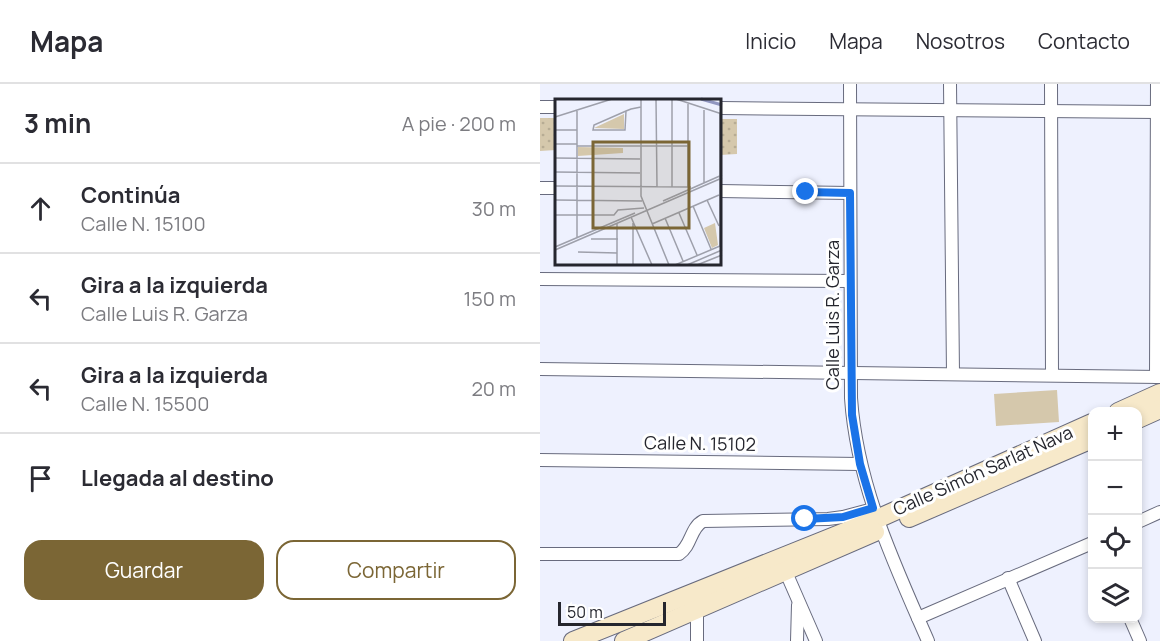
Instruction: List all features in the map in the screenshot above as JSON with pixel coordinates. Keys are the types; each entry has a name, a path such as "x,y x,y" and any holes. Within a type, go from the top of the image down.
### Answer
{"street":[{"name":"Calle Luis R. Garza","path":"850,84 851,373 854,432 860,464 877,519 928,641"},
{"path":"950,84 953,374"},
{"path":"1052,84 1052,375"},
{"path":"1157,84 1159,382"},
{"path":"722,108 1157,112"},
{"path":"722,191 850,193"},
{"path":"540,279 850,281"},
{"path":"540,369 1052,375 1159,382"},
{"path":"1124,407 1159,382"},
{"path":"1142,417 1160,409"},
{"name":"Calle Simón Sarlat Nava","path":"624,641 785,570 877,519 1088,425"},
{"name":"Calle Simón Sarlat Nava","path":"573,641 877,519 1088,440"},
{"name":"Calle N. 15102","path":"540,460 860,464"},
{"path":"1142,520 1160,512"},
{"path":"540,554 679,554 687,548 698,524 703,521 828,519 852,515 877,519"},
{"path":"918,618 1088,545"},
{"path":"785,570 816,641"},
{"path":"1008,578 1035,641"},
{"path":"797,641 798,598"},
{"path":"697,609 697,641"},
{"path":"1132,623 1140,641"}],"shaded area":[{"path":"540,118 555,118 555,150 540,151"},
{"path":"722,119 737,119 737,154 722,155"},
{"path":"1057,390 1059,422 996,426 994,394"}],"route":[{"path":"805,519 843,517 873,508 860,464 852,415 850,193 806,192"}]}
